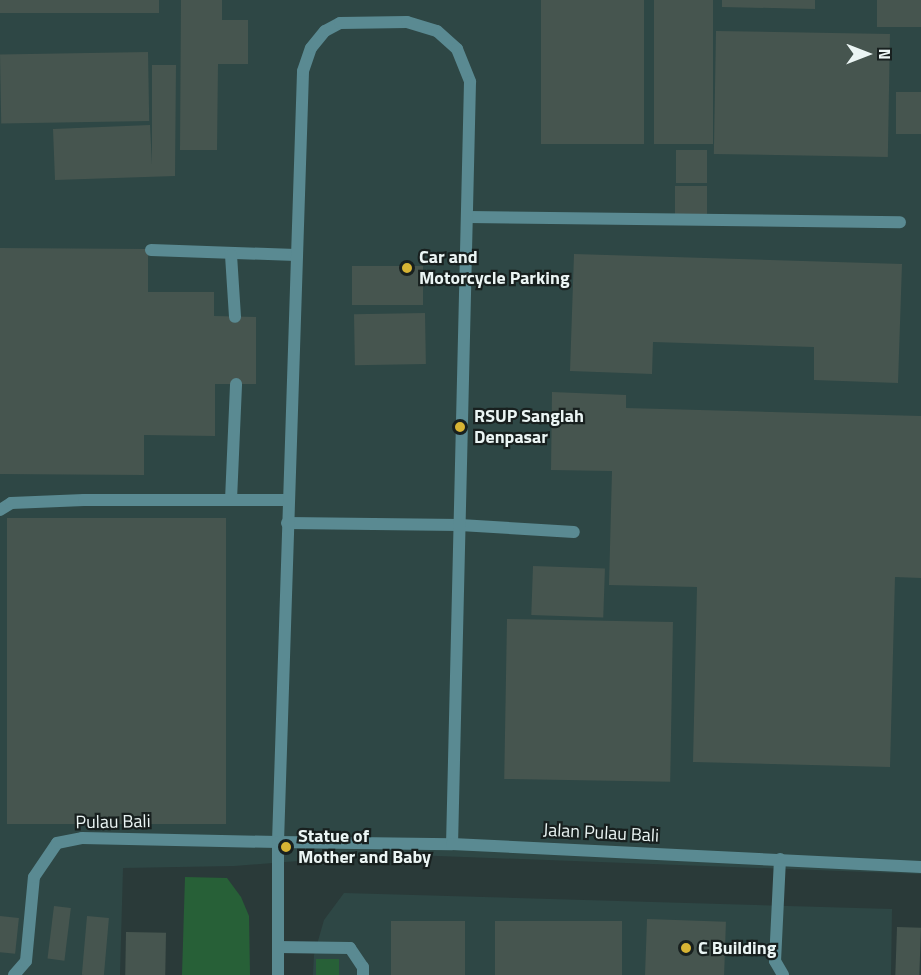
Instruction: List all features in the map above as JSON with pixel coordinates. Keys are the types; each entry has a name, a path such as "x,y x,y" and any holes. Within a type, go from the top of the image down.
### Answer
{"street":[{"path":"278,975 278,842 287,500 303,70 311,48 325,31 340,23 407,22 437,31 457,49 470,82 452,844"},
{"path":"468,217 900,222"},
{"path":"151,250 231,255 296,255"},
{"path":"231,255 235,317"},
{"path":"231,500 236,384"},
{"path":"0,510 11,503 84,500 287,500"},
{"path":"287,523 460,525 574,532"},
{"name":"Pulau Bali","path":"14,975 26,961 34,877 57,843 82,838 278,842"},
{"name":"Jalan Pulau Bali","path":"278,842 452,844 921,867"},
{"path":"780,859 775,961 783,975"},
{"path":"278,947 350,948 363,967 363,975"}],"shaded area":[{"name":"RSUP Sanglah Denpasar","path":"0,0 921,0 921,874 386,854 234,866 123,868 120,975 0,975"},
{"path":"344,893 892,909 891,975 313,975 314,955 324,920"}],"green space":[{"path":"185,877 227,878 241,897 249,916 250,975 182,975"},
{"path":"316,959 339,959 339,975 316,975"}],"building":[{"path":"0,0 159,0 159,13 0,13"},
{"path":"181,0 222,0 222,20 248,20 248,64 218,64 217,150 180,150"},
{"path":"541,0 644,0 644,144 541,144"},
{"path":"654,0 713,0 713,144 654,144"},
{"path":"722,0 815,0 815,9 722,7"},
{"path":"877,0 921,0 921,27 877,27"},
{"path":"716,31 890,34 888,157 714,154"},
{"path":"148,52 149,121 1,124 0,55"},
{"path":"152,65 176,65 175,176 55,180 53,129 150,125 152,165"},
{"path":"896,92 921,92 921,134 896,134"},
{"path":"676,150 707,150 707,183 676,183"},
{"path":"675,186 707,186 707,214 675,214"},
{"path":"0,248 148,249 148,292 214,292 214,316 256,317 256,384 215,384 215,436 144,435 144,475 0,474"},
{"path":"574,254 902,264 898,383 814,380 814,347 653,342 652,374 570,371"},
{"path":"352,266 423,266 423,305 352,305"},
{"path":"425,313 426,364 355,365 354,314"},
{"path":"552,392 626,395 626,408 921,416 921,578 895,577 890,767 693,762 697,587 609,585 612,471 551,470"},
{"path":"7,518 226,518 226,824 7,824"},
{"path":"533,566 605,569 603,617 531,615"},
{"path":"507,619 673,622 670,782 504,779"},
{"path":"54,906 71,908 64,961 48,959"},
{"path":"0,916 19,918 15,954 0,952"},
{"path":"87,916 109,918 104,975 82,975"},
{"name":"C Building","path":"647,919 726,922 724,975 645,975"},
{"path":"391,921 465,921 465,975 391,975"},
{"path":"495,921 622,921 622,975 495,975"},
{"path":"897,927 921,928 919,975 895,975"},
{"path":"126,932 166,933 165,975 125,975"}],"place":[{"name":"Car and Motorcycle Parking","path":"407,268"},
{"name":"RSUP Sanglah Denpasar","path":"460,427"},
{"name":"Statue of Mother and Baby","path":"286,847"},
{"name":"C Building","path":"686,948"}]}
